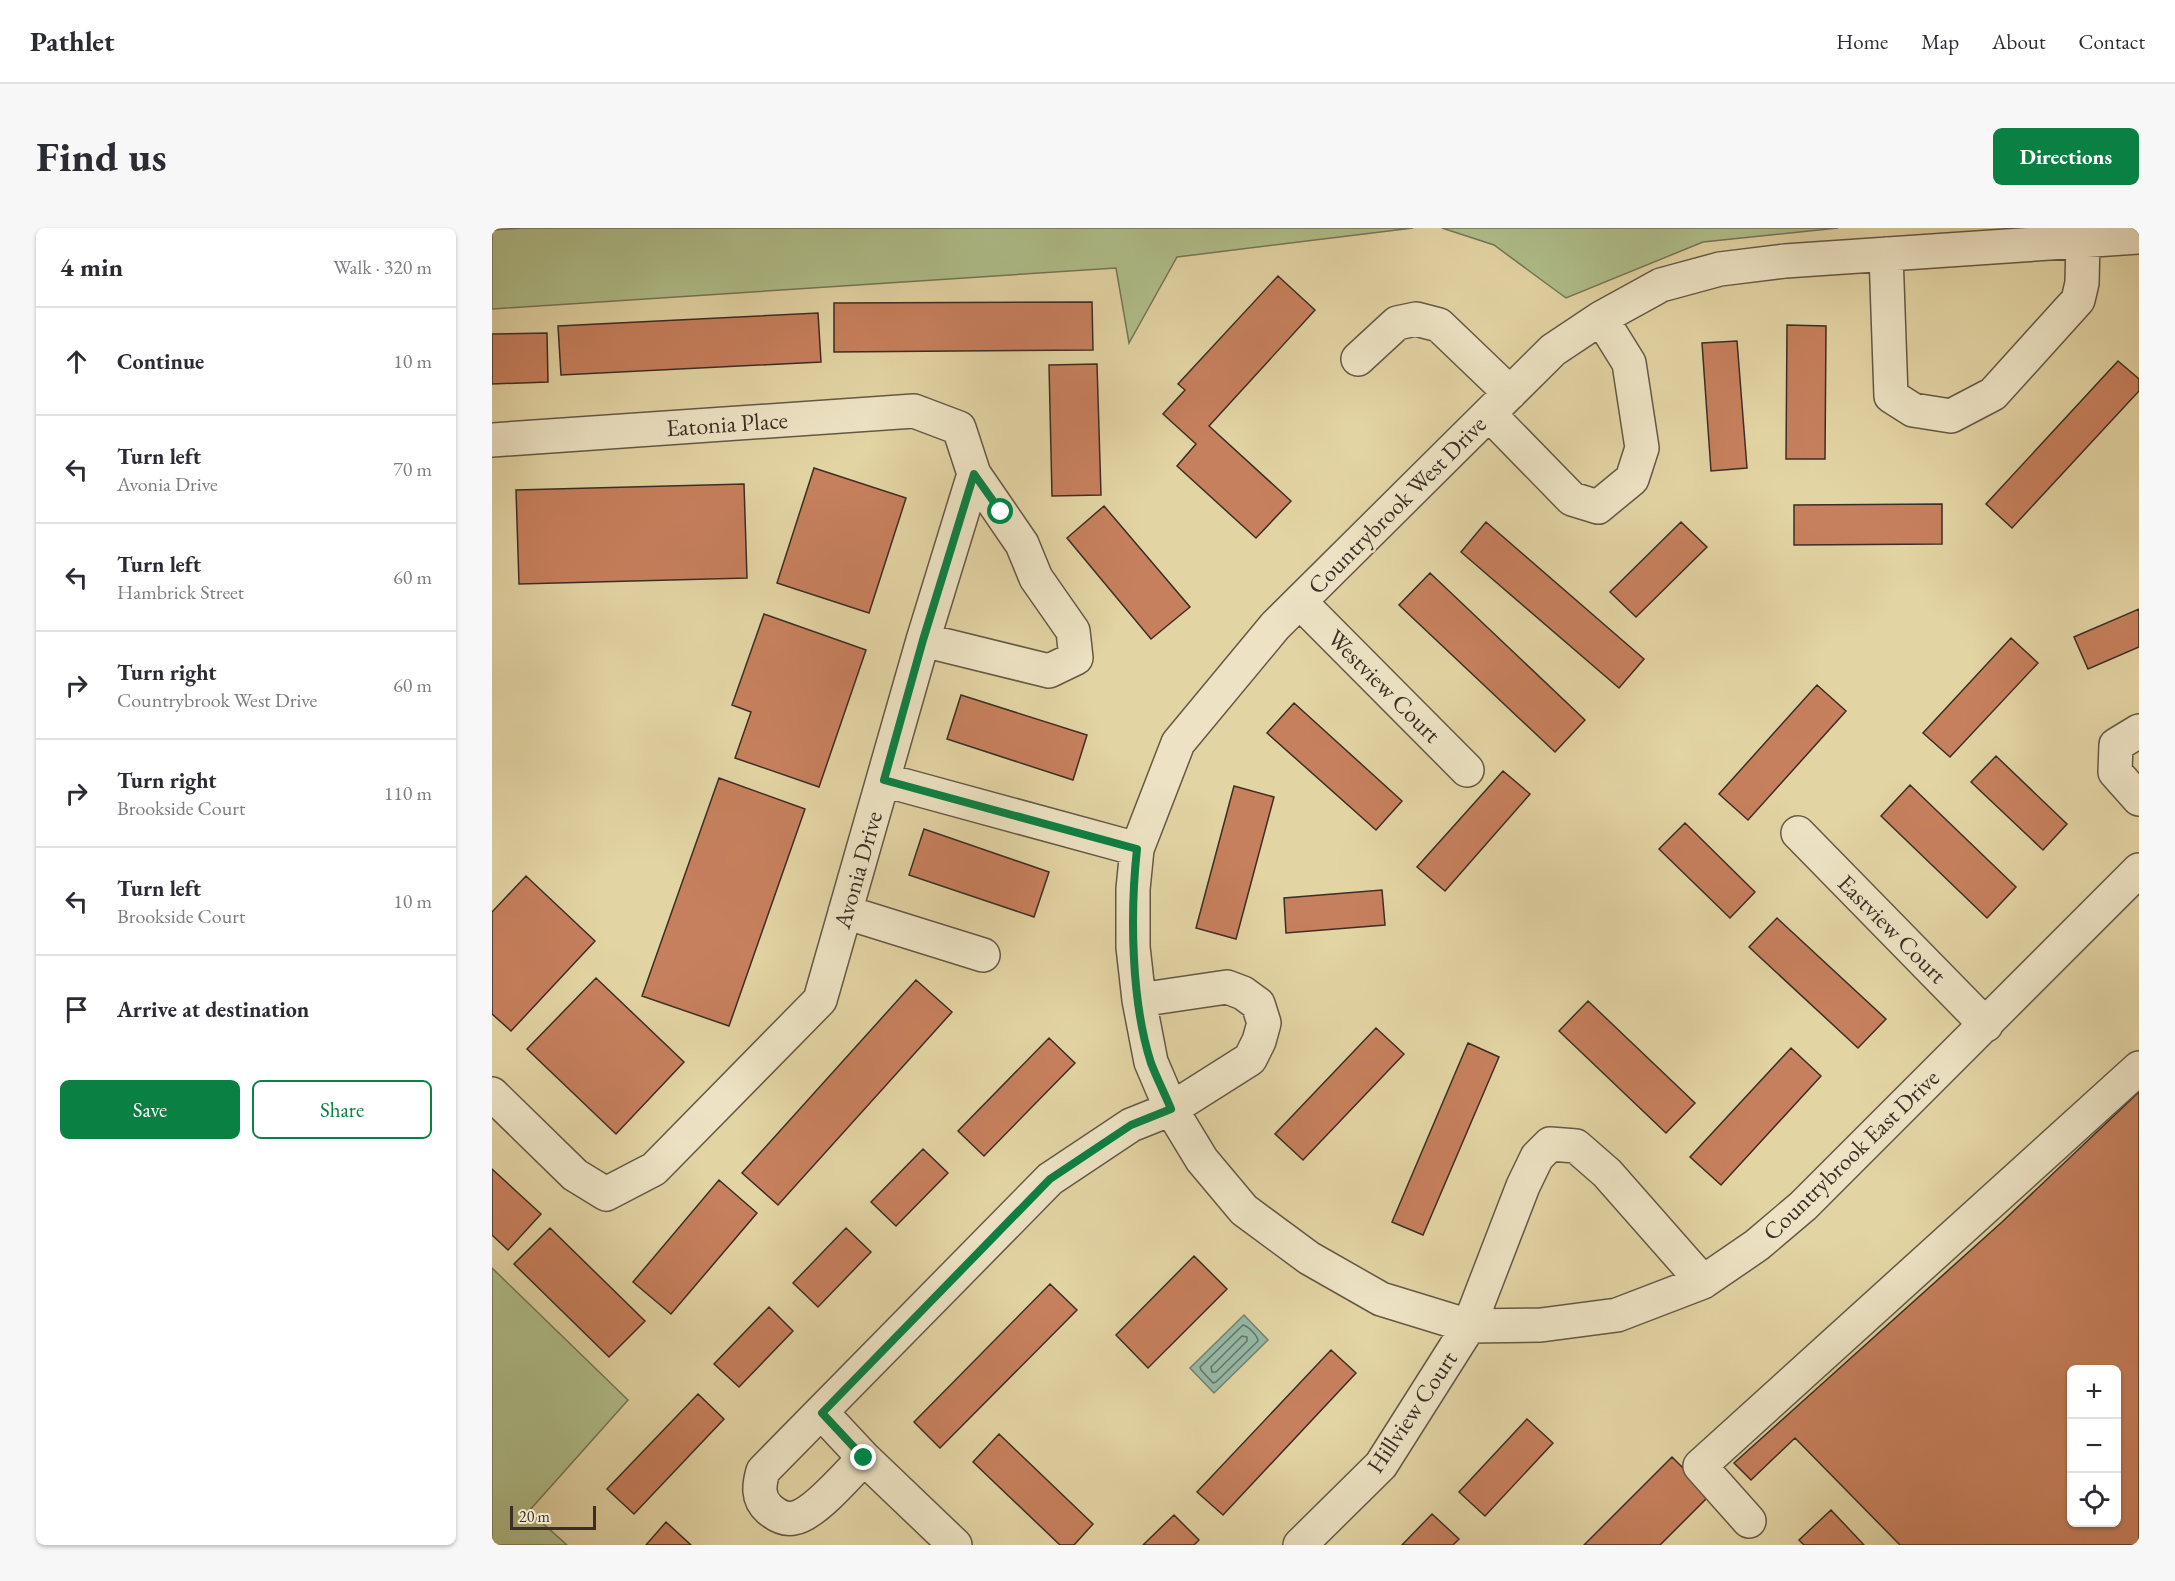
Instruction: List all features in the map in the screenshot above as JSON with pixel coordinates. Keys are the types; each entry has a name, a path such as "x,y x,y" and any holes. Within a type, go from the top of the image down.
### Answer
{"street":[{"name":"Countrybrook West Drive","path":"1244,1209 1202,1160 1171,1109 1151,1062 1139,1000 1133,947 1132,889 1137,849 1178,743 1275,626 1553,350 1601,318 1661,285 1720,269 1785,261 2139,237"},
{"path":"1886,254 1891,396 1913,410 1951,416 1994,394 2078,300 2082,283 2083,241"},
{"path":"1358,359 1397,323 1416,319 1439,325 1572,499 1598,507 1632,479 1642,448 1629,363 1601,318"},
{"name":"Eatonia Place","path":"492,440 914,411 959,428 974,474"},
{"path":"923,640 1049,671 1076,658 1073,631 1036,578 1022,544 974,474"},
{"name":"Avonia Drive","path":"492,1094 575,1175 606,1194 654,1169 820,1000 923,640 974,474"},
{"name":"Westview Court","path":"1300,602 1467,770"},
{"path":"2139,731 2116,745 2115,772 2139,799"},
{"path":"884,780 1137,849"},
{"name":"Eastview Court","path":"1798,833 1986,1024"},
{"name":"Countrybrook East Drive","path":"1244,1209 1309,1258 1381,1299 1469,1326 1541,1324 1617,1315 1703,1282 1757,1245 1803,1206 2139,870"},
{"path":"845,912 983,955"},
{"path":"864,1458 808,1513 793,1519 776,1515 763,1504 759,1487 763,1471 1050,1179 1131,1125 1171,1109 1250,1059 1259,1041 1264,1023 1258,1004 1243,993 1227,987 1139,1000"},
{"path":"1749,1521 1700,1466 2139,1068"},
{"name":"Hillview Court","path":"1300,1545 1381,1466 1469,1326 1523,1186 1537,1157 1550,1144 1576,1146 1607,1173 1703,1282"},
{"path":"822,1413 864,1458 955,1545"}],"green space":[{"path":"522,228 1413,228 1177,257 1129,343 1116,268 492,309 492,230"},
{"path":"1442,228 1838,228 1703,242 1566,298 1494,245"},
{"path":"492,1268 628,1400 529,1511 567,1545 492,1545"}],"water":[{"path":"1244,1315 1268,1340 1214,1393 1190,1368"}],"building":[{"path":"1278,276 1315,310 1209,426 1291,501 1256,538 1177,466 1196,444 1163,414 1185,390 1178,384"},
{"path":"1092,302 1093,350 834,352 834,303"},
{"path":"818,313 821,362 561,375 558,326"},
{"path":"1787,325 1826,326 1825,459 1786,459"},
{"path":"547,333 548,382 492,384 492,334"},
{"path":"1737,341 1747,468 1711,471 1702,343"},
{"path":"2118,361 2139,379 2139,391 2012,528 1986,504"},
{"path":"1097,364 1101,495 1052,496 1049,365"},
{"path":"814,468 906,498 869,613 777,583"},
{"path":"744,484 747,578 519,584 516,490"},
{"path":"1942,504 1942,544 1794,545 1794,505"},
{"path":"1104,506 1190,607 1151,639 1067,538"},
{"path":"1486,522 1644,659 1619,688 1461,552"},
{"path":"1681,522 1707,547 1636,617 1610,592"},
{"path":"1430,573 1585,720 1555,752 1399,605"},
{"path":"2139,609 2139,647 2088,669 2074,637"},
{"path":"764,614 866,650 819,787 735,758 751,712 732,705"},
{"path":"2011,638 2038,663 1950,757 1923,733"},
{"path":"1817,685 1846,711 1748,820 1719,794"},
{"path":"961,695 1087,735 1073,780 947,739"},
{"path":"1294,703 1402,801 1376,830 1267,733"},
{"path":"1996,756 2067,824 2043,850 1971,782"},
{"path":"1503,771 1530,794 1445,891 1417,867"},
{"path":"719,778 805,809 729,1026 642,996"},
{"path":"1910,785 2016,887 1987,918 1881,816"},
{"path":"1234,786 1274,797 1236,939 1196,928"},
{"path":"1685,823 1755,892 1730,918 1659,849"},
{"path":"924,829 1049,872 1034,917 909,875"},
{"path":"526,876 595,941 511,1031 492,1014 492,912"},
{"path":"1382,890 1385,925 1286,933 1284,898"},
{"path":"1777,918 1886,1019 1858,1048 1749,947"},
{"path":"596,978 684,1062 616,1134 527,1049"},
{"path":"916,980 952,1012 778,1205 742,1173"},
{"path":"1588,1001 1695,1103 1666,1133 1559,1031"},
{"path":"1376,1028 1404,1054 1303,1160 1275,1134"},
{"path":"1049,1038 1075,1063 984,1156 958,1131"},
{"path":"1468,1043 1499,1057 1423,1235 1392,1222"},
{"path":"1791,1048 1821,1076 1721,1185 1690,1157"},
{"path":"2139,1092 2139,1545 1900,1545 1795,1438 1751,1480 1734,1463 2002,1222"},
{"path":"923,1149 948,1173 896,1226 871,1202"},
{"path":"492,1169 541,1214 508,1250 492,1235"},
{"path":"719,1180 757,1213 671,1314 633,1282"},
{"path":"550,1228 645,1321 609,1357 514,1264"},
{"path":"846,1228 871,1252 818,1307 793,1283"},
{"path":"1194,1256 1227,1289 1148,1368 1116,1335"},
{"path":"1050,1284 1077,1310 940,1448 914,1422"},
{"path":"769,1307 793,1331 739,1387 714,1364"},
{"path":"1331,1350 1356,1373 1223,1515 1197,1492"},
{"path":"698,1394 724,1419 634,1514 607,1489"},
{"path":"1527,1419 1553,1443 1485,1516 1459,1492"},
{"path":"999,1434 1093,1524 1074,1545 1060,1545 973,1462"},
{"path":"1672,1457 1710,1495 1660,1545 1584,1545"},
{"path":"1831,1510 1864,1545 1804,1545 1799,1540"},
{"path":"1432,1514 1459,1539 1453,1545 1402,1545"},
{"path":"1174,1515 1199,1540 1194,1545 1143,1545"},
{"path":"666,1522 691,1545 646,1545"}],"route":[{"path":"864,1458 822,1413 1050,1179 1131,1125 1171,1109 1151,1062 1139,1000 1133,947 1132,889 1137,849 884,780 923,640 974,474 1001,512"}]}
